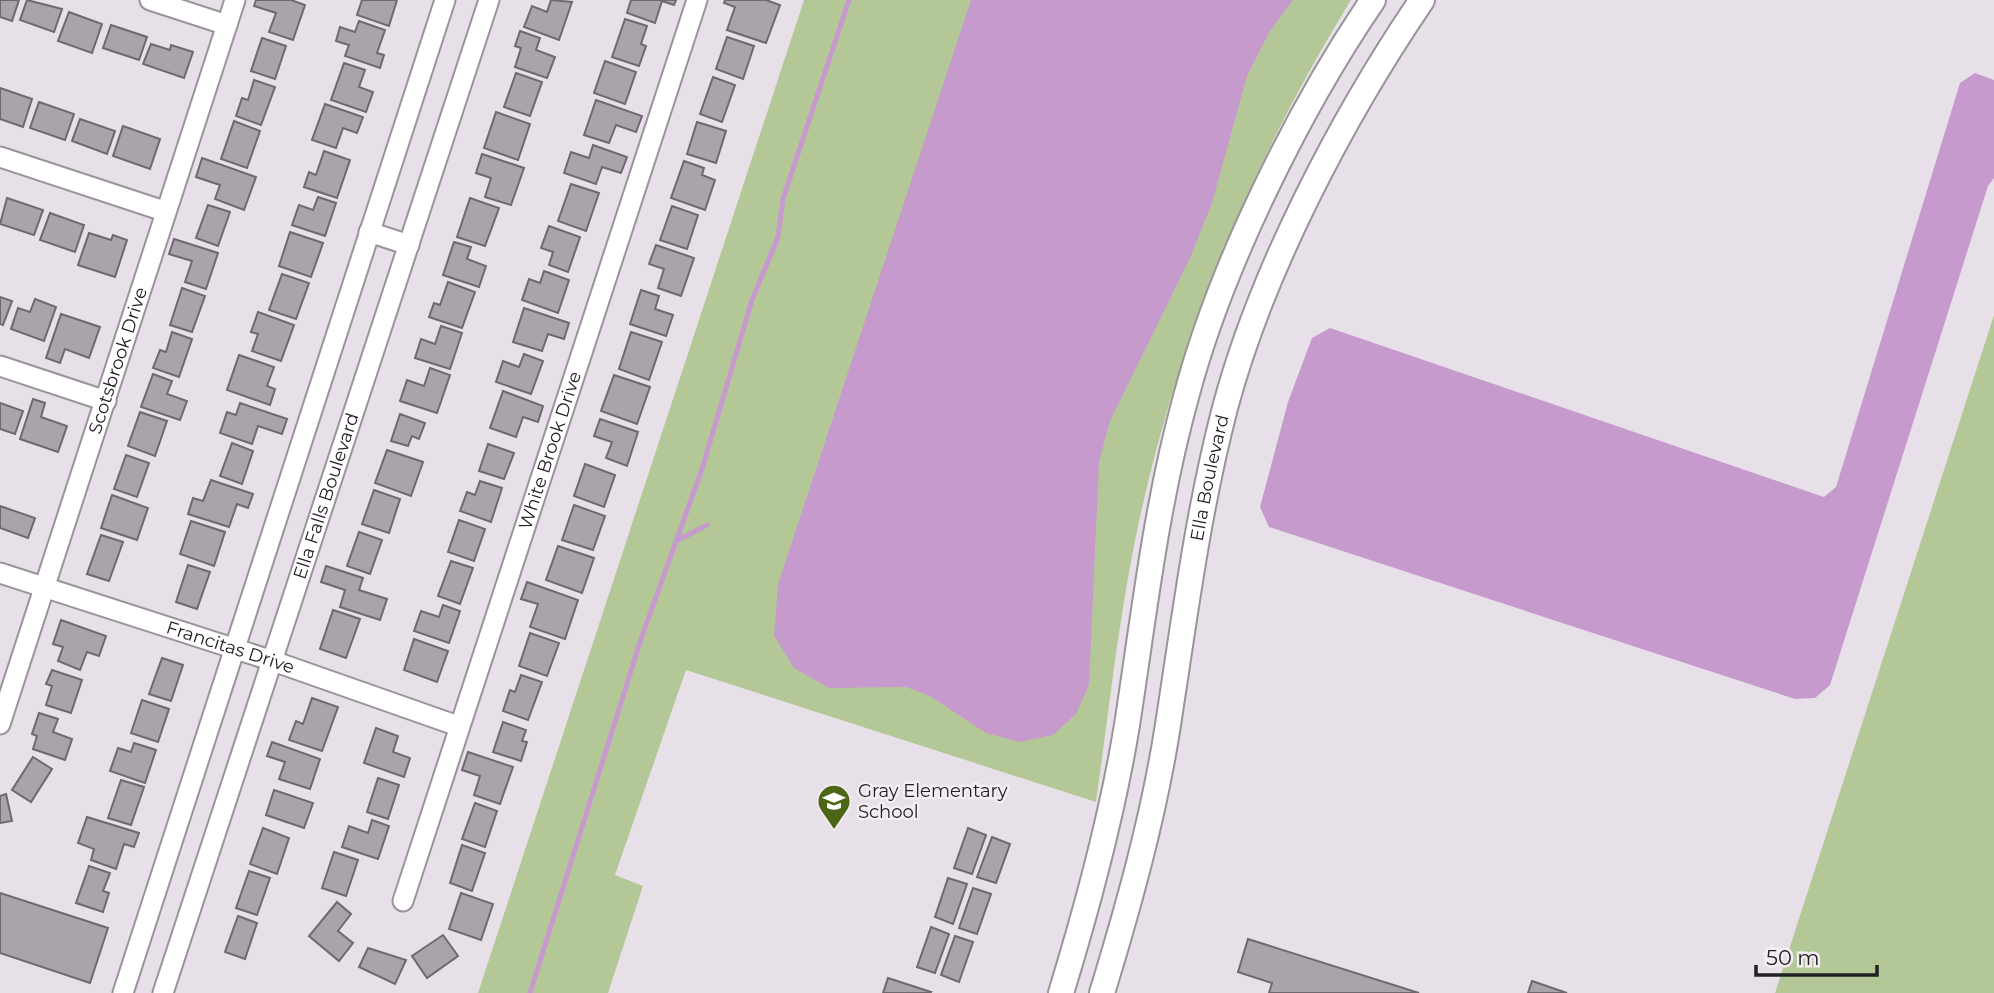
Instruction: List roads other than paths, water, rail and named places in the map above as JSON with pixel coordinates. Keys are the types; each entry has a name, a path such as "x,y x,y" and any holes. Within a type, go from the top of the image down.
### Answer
{"main road":[{"path":"1061,993 1106,834 1155,538 1186,396 1220,297 1265,194 1300,123 1373,0"},
{"name":"Ella Boulevard","path":"1102,993 1144,839 1167,733 1195,545 1226,407 1258,312 1303,211 1350,119 1422,0"},
{"path":"1265,194 1303,211"},
{"path":"1106,834 1144,839"}],"street":[{"path":"150,0 227,25"},
{"name":"Scotsbrook Drive","path":"0,724 106,401 164,211 235,0"},
{"path":"123,993 445,0"},
{"name":"Ella Falls Boulevard","path":"163,993 489,0"},
{"name":"White Brook Drive","path":"403,901 697,0"},
{"path":"0,157 164,211"},
{"path":"369,232 409,245"},
{"path":"0,366 106,401"},
{"name":"Francitas Drive","path":"0,573 235,648 458,726"}],"waterway":[{"path":"530,993 641,639 702,469 752,300 778,237 783,199 849,0"},
{"path":"676,541 707,525"}],"place":[{"name":"Gray Elementary School","path":"834,831"}]}
